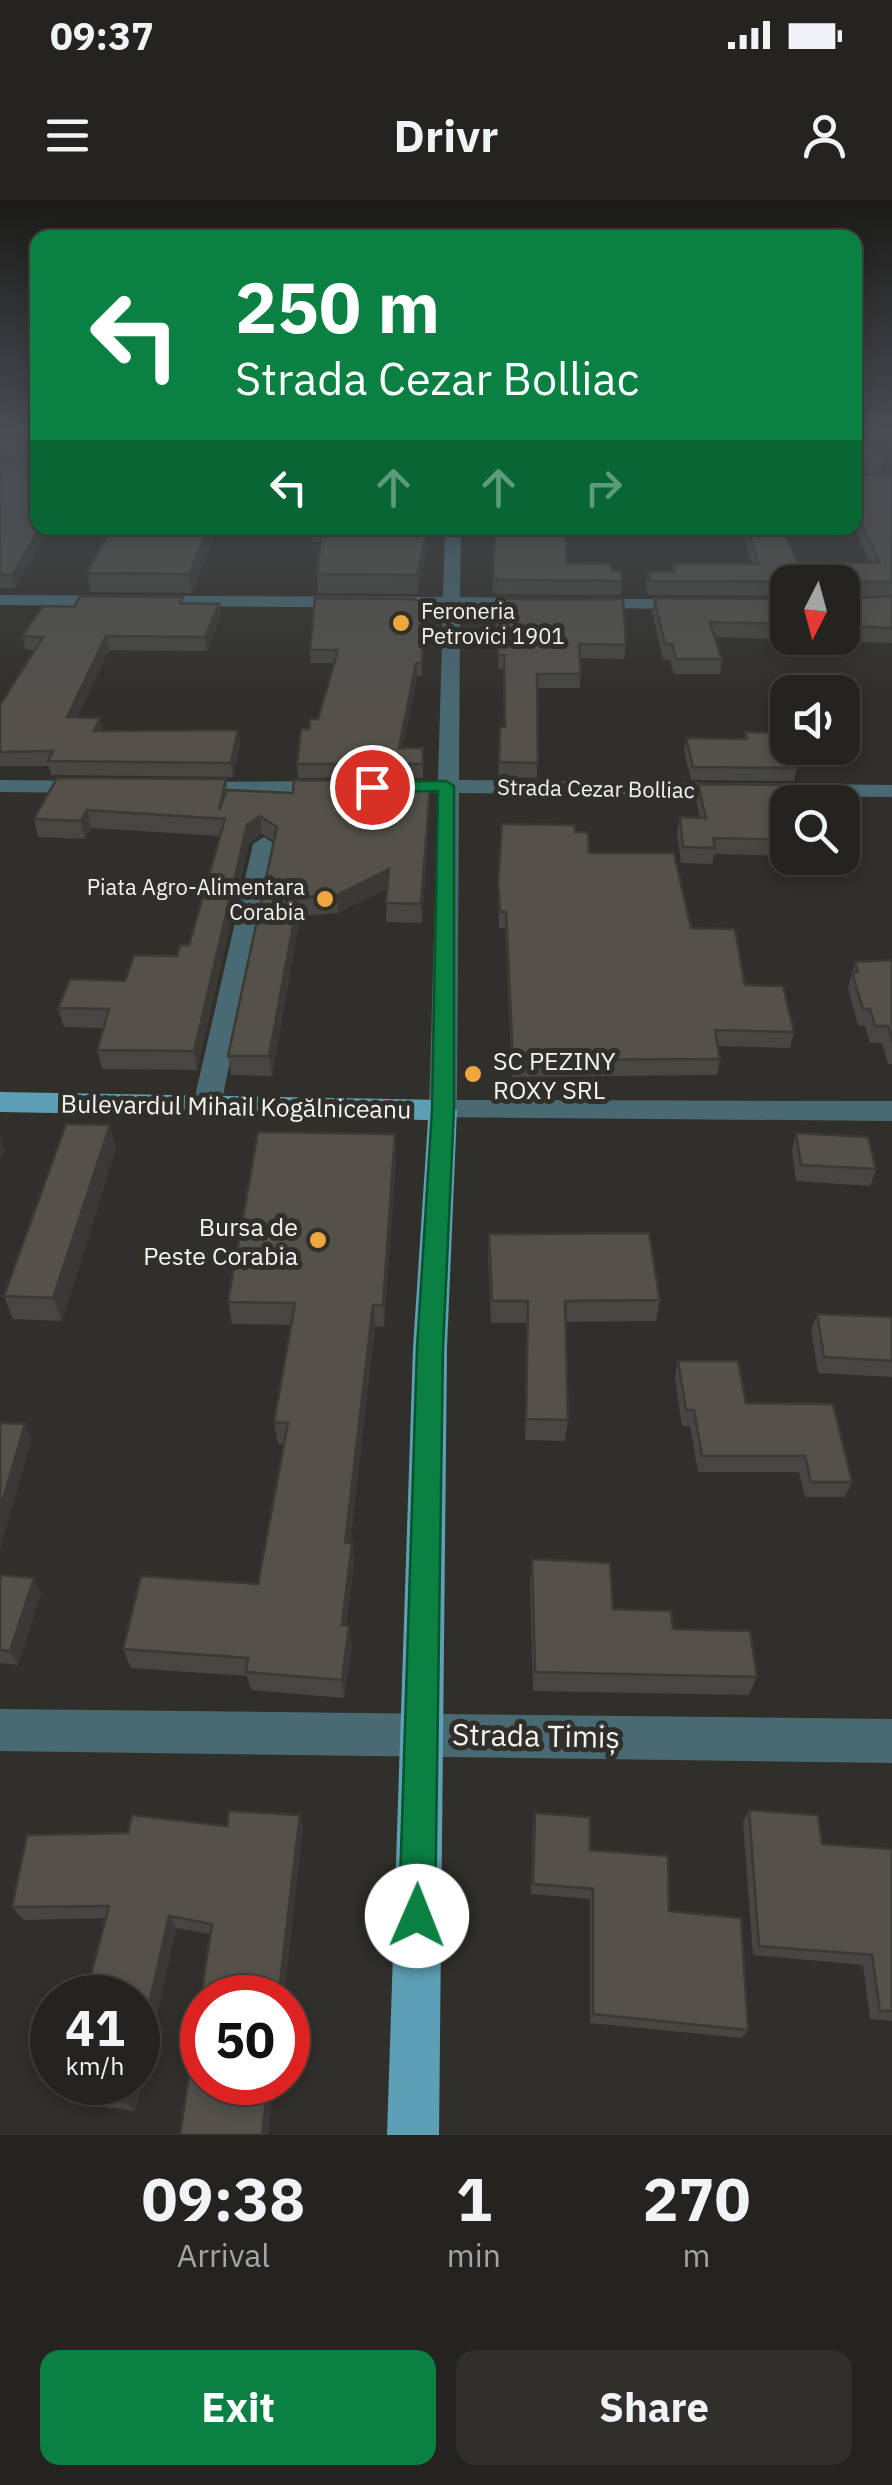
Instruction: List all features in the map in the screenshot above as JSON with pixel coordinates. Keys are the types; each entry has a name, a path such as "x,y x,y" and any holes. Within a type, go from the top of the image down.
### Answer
{"main road":[{"name":"Bulevardul Mihail Kogălniceanu","path":"0,1102 443,1110"},
{"path":"413,2135 430,1348 443,1110"}],"street":[{"path":"443,1110 453,535"},
{"path":"0,600 550,603"},
{"path":"570,603 708,604"},
{"path":"0,786 112,787"},
{"name":"Strada Cezar Bolliac","path":"408,786 892,791"},
{"path":"167,788 353,787"},
{"path":"208,1105 264,844"},
{"name":"Bulevardul Mihail Kogălniceanu","path":"443,1110 892,1111"},
{"name":"Strada Timiș","path":"0,1730 892,1742"}],"building":[{"path":"0,522 30,522 30,535 36,535 12,575 0,575"},
{"path":"862,522 892,522 892,582 860,582 860,565 770,565 770,581 650,581 648,572 675,572 673,564 759,564 749,535 785,535 798,562 880,563"},
{"path":"107,535 205,535 189,574 87,573"},
{"path":"321,535 425,535 417,575 317,574"},
{"path":"495,535 566,535 567,563 611,564 612,571 622,571 622,581 498,580 493,576"},
{"path":"80,596 183,597 180,603 219,604 205,637 106,636 67,717 100,718 94,731 238,730 231,763 48,761 53,751 0,752 0,705 43,637 22,636 43,606 74,607"},
{"path":"892,596 892,628 860,627 860,598"},
{"path":"315,598 415,599 424,605 422,663 416,663 399,748 423,748 423,764 297,764 301,729 309,729 310,719 318,719 338,650 310,650"},
{"path":"654,598 770,599 770,624 710,622 722,659 676,659 672,644 665,644"},
{"path":"497,599 623,599 626,645 579,644 581,674 537,674 538,763 499,762 500,727 505,727 504,655 498,655 501,621 495,621"},
{"path":"745,732 770,733 770,765 797,768 693,767 686,738 747,739"},
{"path":"57,778 226,779 219,810 227,790 293,793 294,780 423,781 423,787 430,788 421,904 386,903 389,869 337,895 298,898 269,1056 228,1056 277,827 260,816 247,825 194,1051 97,1050 109,1009 58,1008 70,979 125,981 134,955 177,956 180,945 189,945 225,819 87,810 81,821 34,819"},
{"path":"698,784 802,785 770,785 770,840 713,838 715,848 683,847 680,817 706,818"},
{"path":"502,824 575,825 575,832 588,832 589,853 674,853 691,928 735,929 745,985 783,986 794,1032 715,1030 720,1059 513,1060 506,912 500,912 498,881"},
{"path":"892,960 892,1042 888,1026 875,1026 870,1009 863,1009 852,972 858,972 855,962"},
{"path":"66,1124 110,1125 53,1298 4,1296"},
{"path":"258,1132 395,1134 383,1305 373,1305 345,1543 352,1543 342,1625 349,1626 342,1680 246,1672 248,1658 123,1649 141,1576 258,1584 288,1423 274,1422 295,1303 228,1302"},
{"path":"796,1133 868,1137 876,1169 801,1165"},
{"path":"649,1233 660,1300 565,1301 568,1420 526,1419 528,1301 492,1301 489,1234"},
{"path":"817,1314 892,1317 892,1361 824,1357"},
{"path":"678,1361 738,1361 746,1403 833,1404 852,1482 811,1482 805,1456 702,1456 694,1410 686,1410"},
{"path":"0,1423 25,1424 0,1509"},
{"path":"532,1559 610,1563 613,1609 671,1611 673,1629 750,1631 757,1677 535,1672"},
{"path":"0,1575 34,1578 10,1651 0,1650"},
{"path":"749,1810 818,1815 822,1844 892,1849 892,2011 880,2011 872,1955 759,1946"},
{"path":"229,1811 300,1815 281,1975 204,1975 212,1924 169,1916 156,1975 91,1975 109,1906 12,1907 27,1835 128,1833 132,1815 227,1826"},
{"path":"535,1813 590,1817 590,1850 668,1856 669,1911 741,1918 748,2030 593,2014 593,1889 533,1884"},
{"path":"185,2105 265,2105 262,2135 180,2135"}],"place":[{"name":"Feroneria Petrovici 1901","path":"401,623"},
{"name":"Piata Agro-Alimentara Corabia","path":"325,899"},
{"name":"SC PEZINY ROXY SRL","path":"473,1074"},
{"name":"Bursa de Peste Corabia","path":"318,1240"}],"route":[{"path":"372,787 446,786 443,1110 430,1348 417,1916"}]}
